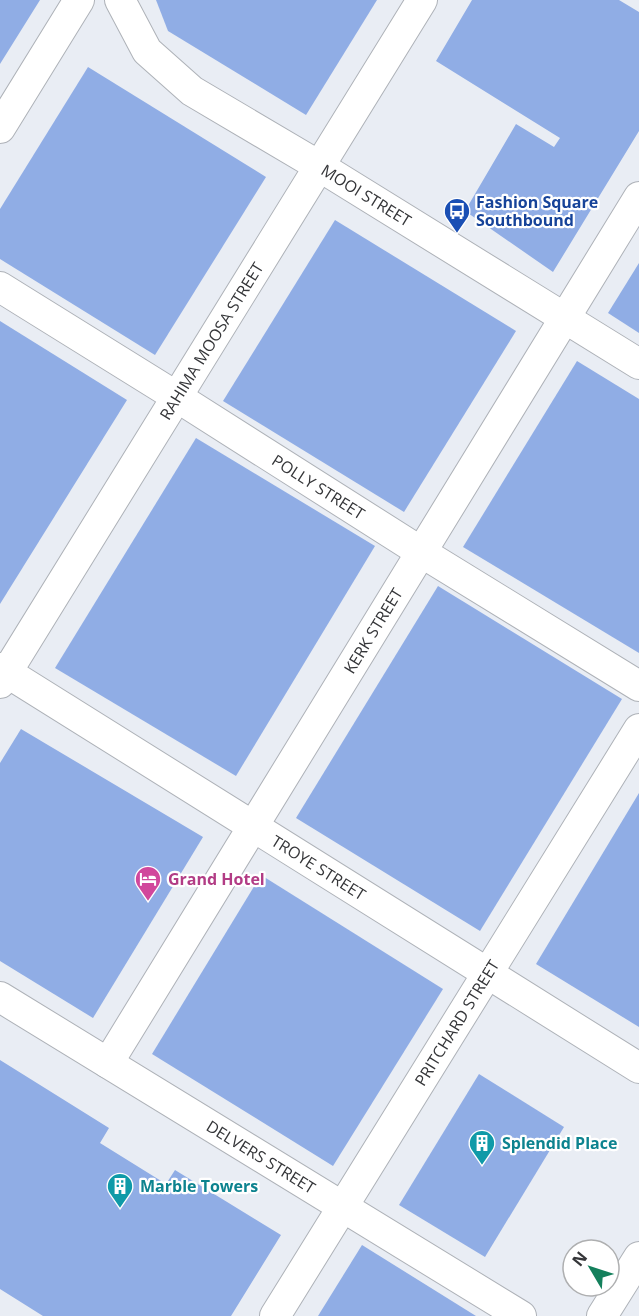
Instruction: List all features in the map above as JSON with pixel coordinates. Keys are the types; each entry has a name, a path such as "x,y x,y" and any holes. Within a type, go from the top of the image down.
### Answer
{"street":[{"path":"0,128 79,0"},
{"name":"MOOI STREET","path":"120,0 147,51 192,92 319,166 639,364"},
{"name":"RAHIMA MOOSA STREET","path":"2,674 177,397 422,0"},
{"name":"KERK STREET","path":"108,1064 639,197"},
{"name":"POLLY STREET","path":"0,287 639,686"},
{"name":"TROYE STREET","path":"2,674 253,825 639,1068"},
{"name":"PRITCHARD STREET","path":"275,1316 639,729"},
{"name":"DELVERS STREET","path":"0,997 521,1316"},
{"path":"602,1316 639,1257"}],"building":[{"path":"0,0 40,0 0,64"},
{"path":"156,0 377,0 306,115 168,31"},
{"path":"472,0 619,0 639,12 639,131 553,272 465,211 516,124 554,147 560,138 436,61"},
{"path":"88,67 266,177 155,355 0,259 0,209"},
{"path":"335,220 516,331 404,512 223,401"},
{"path":"639,263 639,333 608,313"},
{"path":"0,321 127,400 0,604"},
{"path":"577,361 639,399 639,653 463,547"},
{"path":"196,438 375,546 236,776 55,668"},
{"path":"438,586 622,699 480,931 296,818"},
{"path":"21,729 203,837 93,1018 0,961 0,763"},
{"path":"639,793 639,1027 536,964"},
{"path":"261,875 443,989 333,1166 152,1054"},
{"name":"Marble Towers","path":"0,1060 109,1128 100,1143 166,1184 175,1170 281,1235 231,1316 43,1316 0,1289"},
{"name":"Splendid Place","path":"479,1074 564,1127 485,1257 399,1205"},
{"path":"362,1245 476,1316 318,1316"}],"place":[{"name":"Fashion Square Southbound","path":"457,234"},
{"name":"Grand Hotel","path":"148,902"},
{"name":"Splendid Place","path":"482,1166"},
{"name":"Marble Towers","path":"120,1209"}]}
